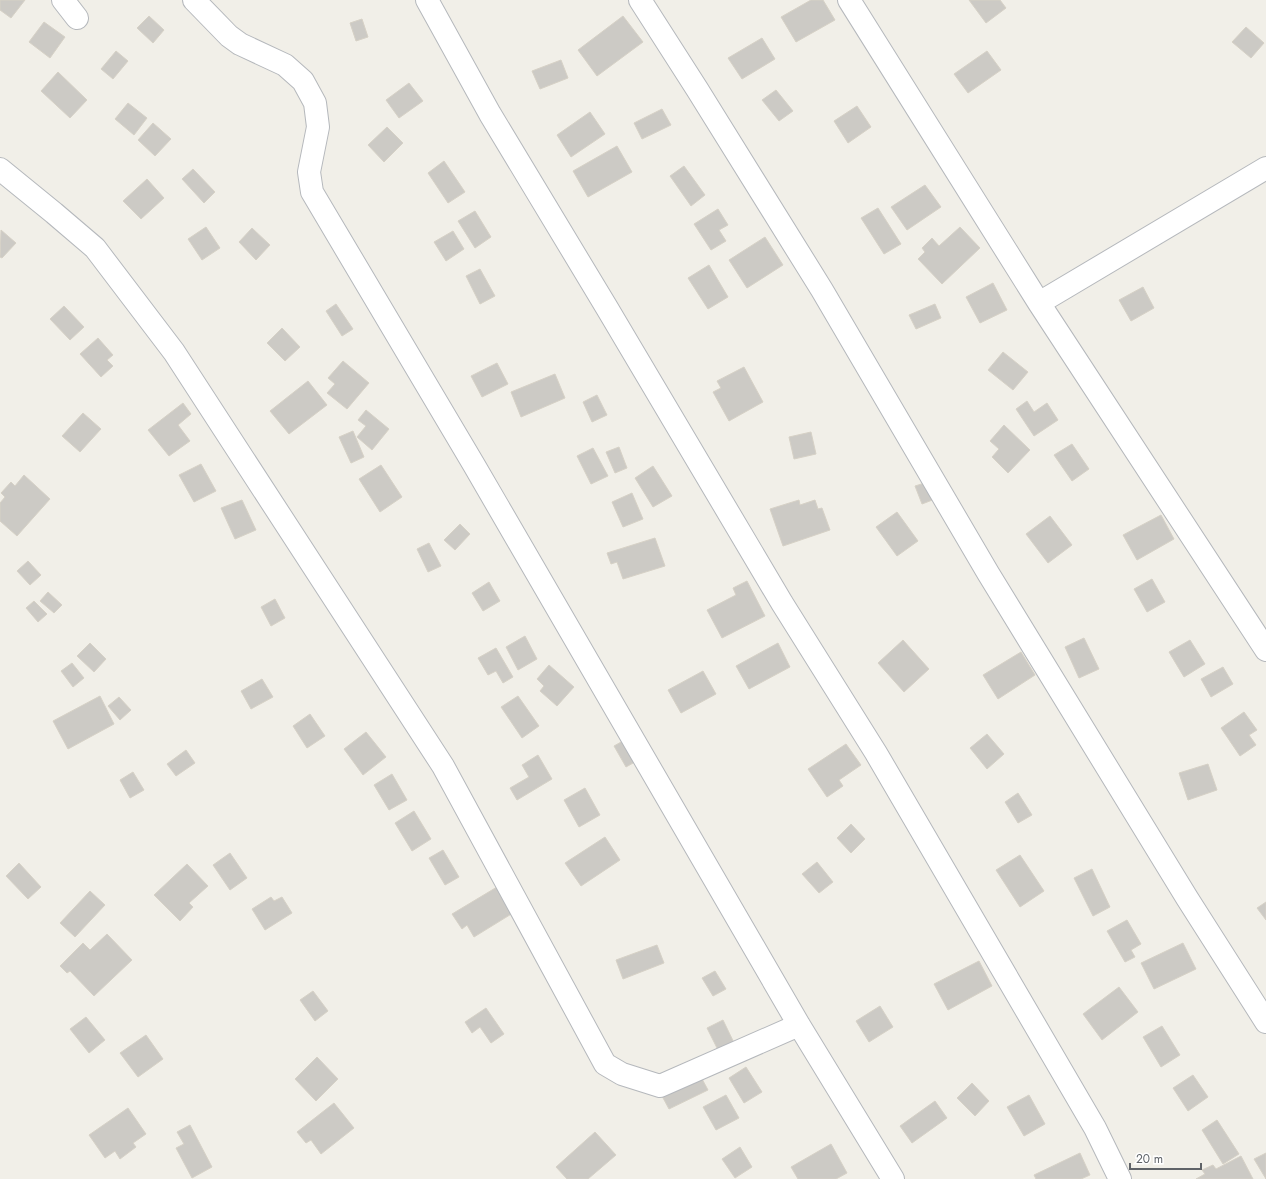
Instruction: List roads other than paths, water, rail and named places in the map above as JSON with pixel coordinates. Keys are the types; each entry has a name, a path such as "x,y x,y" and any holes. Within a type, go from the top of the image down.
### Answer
{"street":[{"path":"63,0 77,18"},
{"path":"194,0 229,36 240,44 285,65 303,81 315,102 318,127 309,172 312,192 478,472 799,1025 893,1179"},
{"path":"427,0 490,114 608,308 782,603 888,773 1095,1128 1120,1179"},
{"path":"640,0 818,283 988,573 1187,898 1266,1022"},
{"path":"849,0 1039,303 1266,650"},
{"path":"1039,303 1266,168"},
{"path":"2,174 54,213 95,248 174,352 443,766 605,1064 622,1074 660,1086 799,1025"}]}
